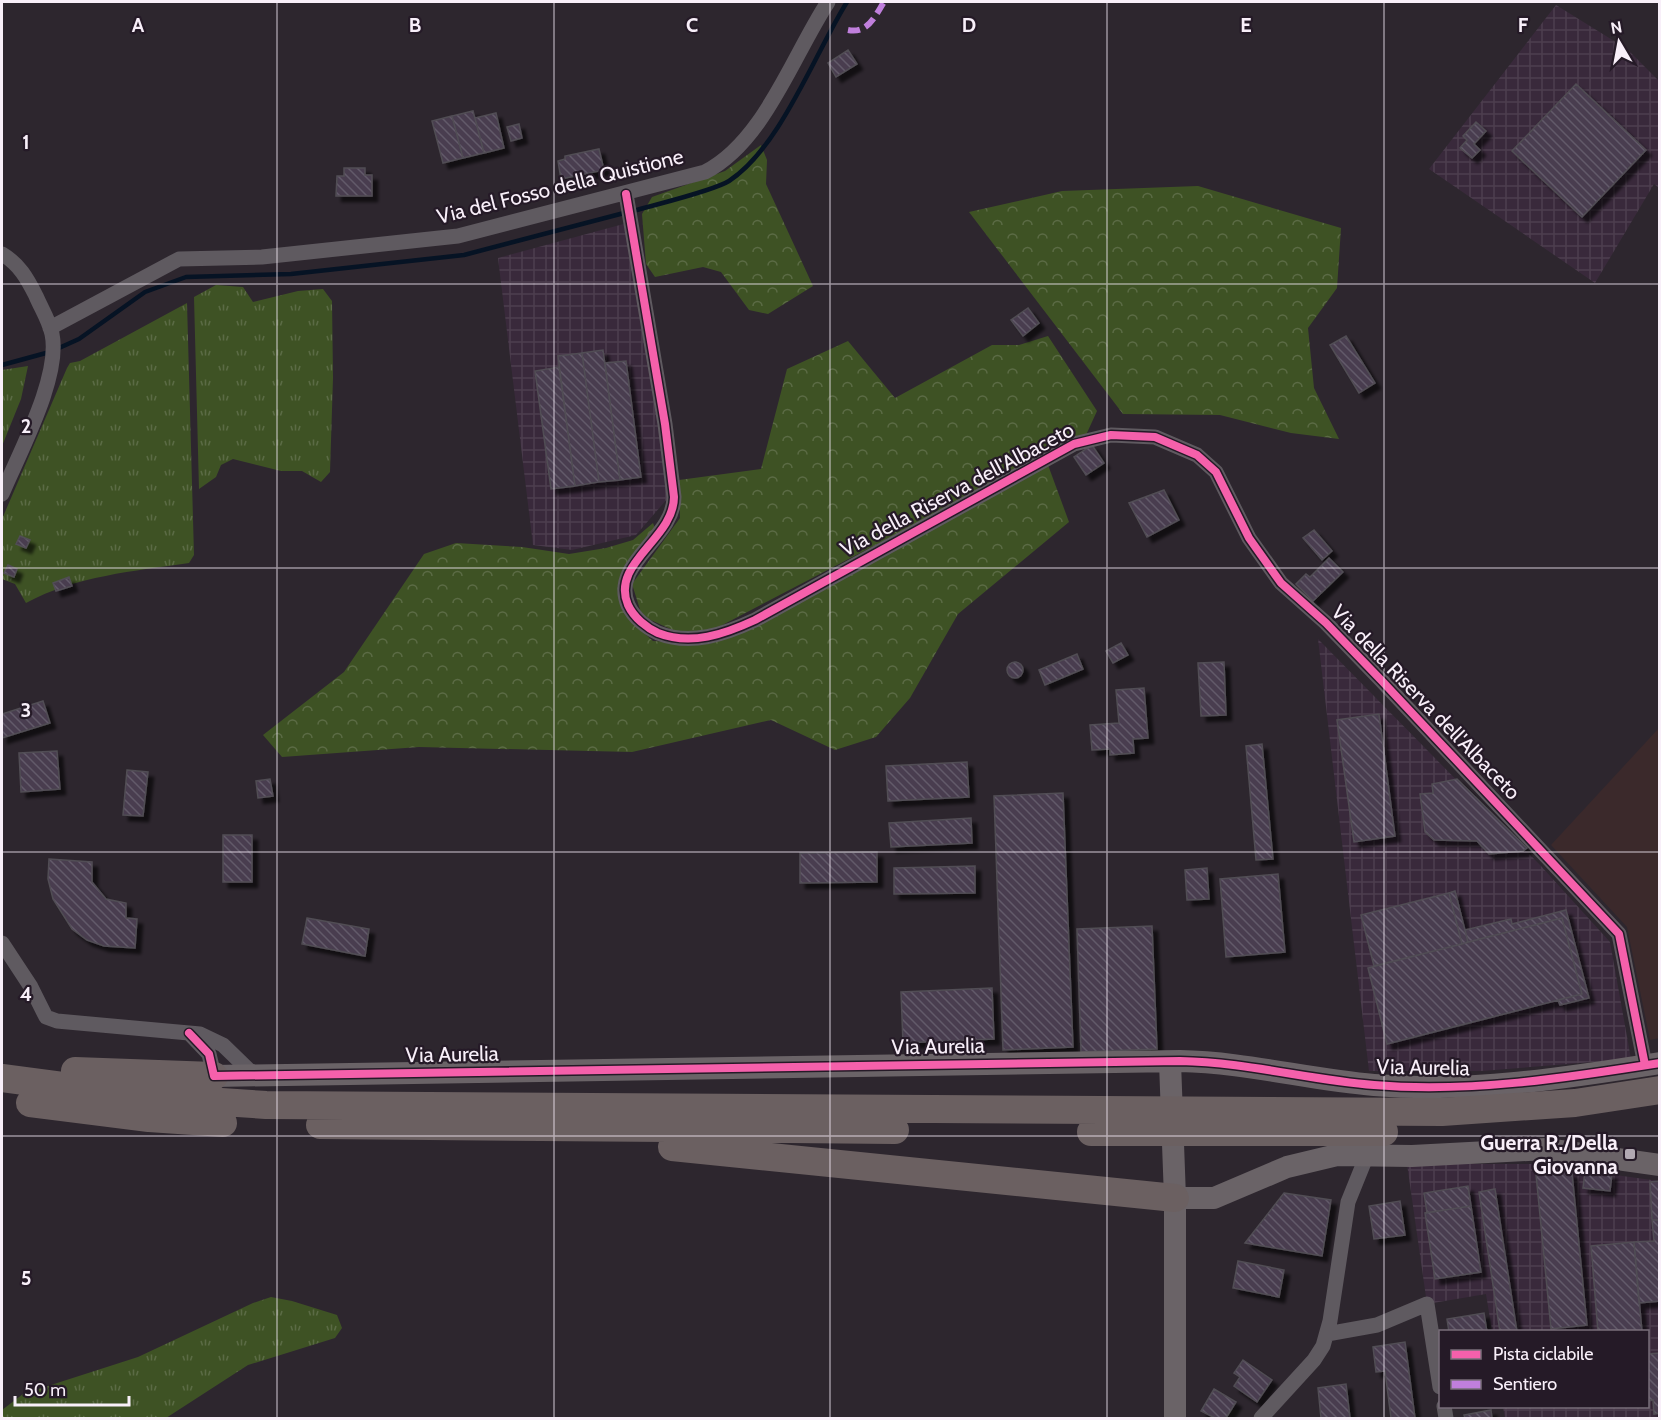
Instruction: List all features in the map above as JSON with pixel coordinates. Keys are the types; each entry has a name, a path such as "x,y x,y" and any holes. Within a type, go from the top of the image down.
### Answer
{"highway":[{"path":"2,1065 92,1072 213,1076"},
{"name":"Via Aurelia","path":"2,1078 162,1099 267,1105 999,1111 1442,1112 1575,1103 1659,1090"},
{"path":"2,1098 98,1112 209,1122 501,1127 1321,1133 1516,1128 1659,1110"},
{"path":"501,1127 558,1140 708,1149 972,1180 1175,1198"}],"street":[{"name":"Via del Fosso della Quistione","path":"51,333 164,265 184,258 262,257 434,239 627,199 705,172 734,150 762,115 828,2"},
{"name":"Via della Riserva dell'Albaceto","path":"627,199 665,424 674,497 674,510 667,525 640,557 625,584 628,605 646,626 669,637 682,638 705,637 729,632 755,620 1074,444 1093,437 1118,434 1149,436 1174,443 1197,455 1215,472 1249,538 1281,583 1326,623 1619,934 1652,1064"},
{"path":"2,254 14,262 28,279 51,333 53,358 48,384 2,494"},
{"path":"2,943 31,987 45,1017 57,1021 189,1033 214,1040 254,1075"},
{"path":"189,1033 209,1054 213,1076"},
{"name":"Via Aurelia","path":"213,1076 1170,1071 1202,1062 1313,1078 1417,1087 1508,1083 1652,1064"},
{"path":"1170,1071 1175,1198 1175,1419"},
{"path":"1175,1198 1214,1198 1287,1167 1320,1157 1469,1154 1546,1149 1659,1165"},
{"path":"1262,1419 1314,1360 1327,1334 1348,1202 1367,1155"},
{"path":"1327,1334 1377,1325 1427,1305 1439,1381"}],"shaded area":[{"path":"1556,5 1627,49 1659,81 1659,188 1654,184 1595,283 1429,169"},
{"path":"631,222 674,491 636,535 572,550 533,545 498,258"},
{"path":"1318,639 1541,866 1610,942 1631,1059 1482,1071 1369,1071"},
{"path":"1659,728 1660,1038 1650,1040 1627,927 1551,845"},
{"path":"1407,1164 1535,1164 1659,1181 1659,1418 1505,1418 1503,1408 1649,1408 1649,1330 1492,1330 1486,1294 1427,1304"}],"green space":[{"path":"761,145 767,160 766,184 813,286 768,314 749,310 721,272 703,267 655,277 646,264 642,214 652,197 725,171"},
{"path":"1198,186 1341,228 1337,288 1308,328 1314,388 1339,439 1291,433 1220,415 1123,414 969,212 1062,191"},
{"path":"216,285 243,287 253,302 298,291 323,289 332,301 333,378 330,472 321,482 302,471 281,471 233,459 221,465 216,477 199,489 194,297"},
{"path":"187,303 194,555 189,563 126,572 85,581 65,586 26,603 15,584 2,579 2,519 67,368 70,363 80,361"},
{"path":"1048,336 1097,411 1086,435 711,631 677,632 642,616 632,584 680,518 679,480 761,469 787,369 848,341 895,398 992,345 1019,345"},
{"path":"28,366 21,399 2,446 2,370"},
{"path":"1048,465 1069,522 958,614 910,698 876,737 835,750 771,720 632,752 419,747 282,757 263,735 344,672 424,554 456,543 522,547 569,554 606,548 633,540 653,523 656,531 628,572 632,622 653,641 709,644 755,626"},
{"path":"271,1297 337,1315 342,1328 335,1338 248,1365 166,1418 2,1418 2,1410 23,1394 138,1357 253,1303"}],"building":[{"path":"848,50 857,64 836,77 828,63"},
{"path":"1576,84 1646,150 1582,217 1512,151"},
{"path":"473,111 484,153 463,158 452,116"},
{"path":"496,113 504,148 484,153 475,118"},
{"path":"452,116 463,158 443,163 432,121"},
{"path":"1476,122 1486,131 1474,144 1480,150 1472,158 1460,148 1467,140 1463,136"},
{"path":"519,124 522,138 511,141 507,127"},
{"path":"599,149 604,170 561,179 558,161 565,159 565,156"},
{"path":"344,168 365,168 365,175 372,175 372,196 336,196 337,176 344,176"},
{"path":"1028,308 1039,323 1023,336 1011,320"},
{"path":"1346,336 1375,383 1359,393 1330,345"},
{"path":"603,350 620,480 599,482 582,353"},
{"path":"582,353 599,482 575,486 558,356"},
{"path":"626,361 641,477 620,480 605,363"},
{"path":"559,367 575,486 551,489 535,371"},
{"path":"1092,445 1104,463 1086,475 1074,457"},
{"path":"1164,490 1179,520 1147,537 1129,503"},
{"path":"1314,530 1332,551 1322,560 1303,538"},
{"path":"20,536 30,540 26,548 16,544"},
{"path":"1329,558 1343,572 1313,601 1296,584 1306,574 1310,577"},
{"path":"8,565 17,569 14,577 4,573"},
{"path":"69,577 72,586 56,591 53,583"},
{"path":"1121,643 1128,655 1113,663 1106,651"},
{"path":"1077,654 1083,669 1045,685 1039,670"},
{"path":"1015,662 1023,670 1015,678 1007,670"},
{"path":"1224,662 1226,715 1201,716 1198,663"},
{"path":"1144,688 1148,738 1133,739 1134,753 1110,755 1110,749 1092,750 1090,725 1119,723 1116,690"},
{"path":"43,701 50,723 2,738 2,714"},
{"path":"1379,714 1395,836 1354,842 1337,720"},
{"path":"1262,744 1273,859 1256,860 1246,746"},
{"path":"57,751 60,789 21,792 19,753"},
{"path":"967,762 969,797 888,801 886,766"},
{"path":"127,770 148,772 143,816 123,815"},
{"path":"270,779 273,796 258,798 256,781"},
{"path":"1457,779 1527,848 1523,851 1489,854 1477,841 1434,840 1425,832 1420,794 1433,793 1432,784"},
{"path":"1063,793 1073,1047 1003,1050 994,796"},
{"path":"971,818 972,843 891,847 889,823"},
{"path":"223,835 252,835 252,882 223,882"},
{"path":"877,852 877,882 800,883 800,853"},
{"path":"49,859 92,862 92,882 106,899 126,903 126,918 137,919 135,948 104,946 87,940 72,929 53,899 48,879"},
{"path":"975,866 975,893 894,894 894,868"},
{"path":"1207,868 1209,899 1187,900 1185,870"},
{"path":"1278,874 1285,952 1226,957 1220,879"},
{"path":"1455,891 1468,942 1462,944 1449,893"},
{"path":"1449,893 1462,944 1374,966 1361,915"},
{"path":"1566,910 1589,998 1560,1005 1558,1000 1582,994 1562,918 1468,942 1465,930 1511,919 1512,924"},
{"path":"307,918 369,929 365,956 302,944"},
{"path":"1562,918 1582,994 1387,1044 1368,968"},
{"path":"1152,926 1157,1049 1081,1052 1077,929"},
{"path":"992,988 994,1039 903,1043 901,992"},
{"path":"1535,1164 1572,1173 1587,1325 1551,1329"},
{"path":"1585,1171 1612,1174 1610,1191 1583,1188"},
{"path":"1660,1181 1660,1220 1652,1220 1650,1182"},
{"path":"1468,1186 1471,1206 1427,1213 1424,1193"},
{"path":"1495,1189 1517,1330 1500,1330 1479,1192"},
{"path":"1284,1193 1331,1200 1322,1256 1245,1243"},
{"path":"1400,1201 1405,1235 1374,1239 1369,1206"},
{"path":"1471,1206 1481,1272 1435,1279 1425,1213"},
{"path":"1652,1220 1660,1220 1660,1301 1639,1303 1634,1242 1654,1241"},
{"path":"1634,1242 1642,1330 1598,1330 1591,1246"},
{"path":"1238,1261 1284,1270 1279,1297 1233,1288"},
{"path":"1484,1313 1487,1330 1449,1330 1447,1319"},
{"path":"1405,1342 1415,1418 1391,1418 1385,1371 1376,1372 1373,1347"},
{"path":"1660,1353 1660,1413 1654,1414 1653,1400 1649,1401 1649,1354"},
{"path":"1243,1360 1272,1380 1257,1402 1234,1386 1240,1377 1234,1373"},
{"path":"1346,1384 1350,1418 1321,1418 1318,1388"},
{"path":"1214,1389 1236,1402 1226,1418 1215,1418 1201,1411"},
{"path":"1491,1410 1492,1418 1465,1418 1464,1415"}],"waterway":[{"path":"637,210 721,185 747,166 780,123 847,2"},
{"path":"59,348 79,339 145,292 186,277 291,274 464,255 624,213"},
{"path":"2,365 46,353"}],"marked path":[{"path":"848,30 855,31 866,27 884,2"}],"cycle path":[{"path":"626,194 665,424 674,497 671,512 664,526 635,563 628,576 625,590 628,605 641,622 658,633 683,638 708,637 744,625 1074,444 1111,435 1155,437 1197,455 1216,472 1249,538 1281,583 1326,623 1382,681 1619,934 1645,1065"},
{"path":"189,1033 209,1054 214,1076 1180,1061 1229,1064 1374,1085 1446,1087 1554,1079 1660,1063"}],"place":[{"name":"Guerra R./Della Giovanna","path":"1630,1154"}]}
